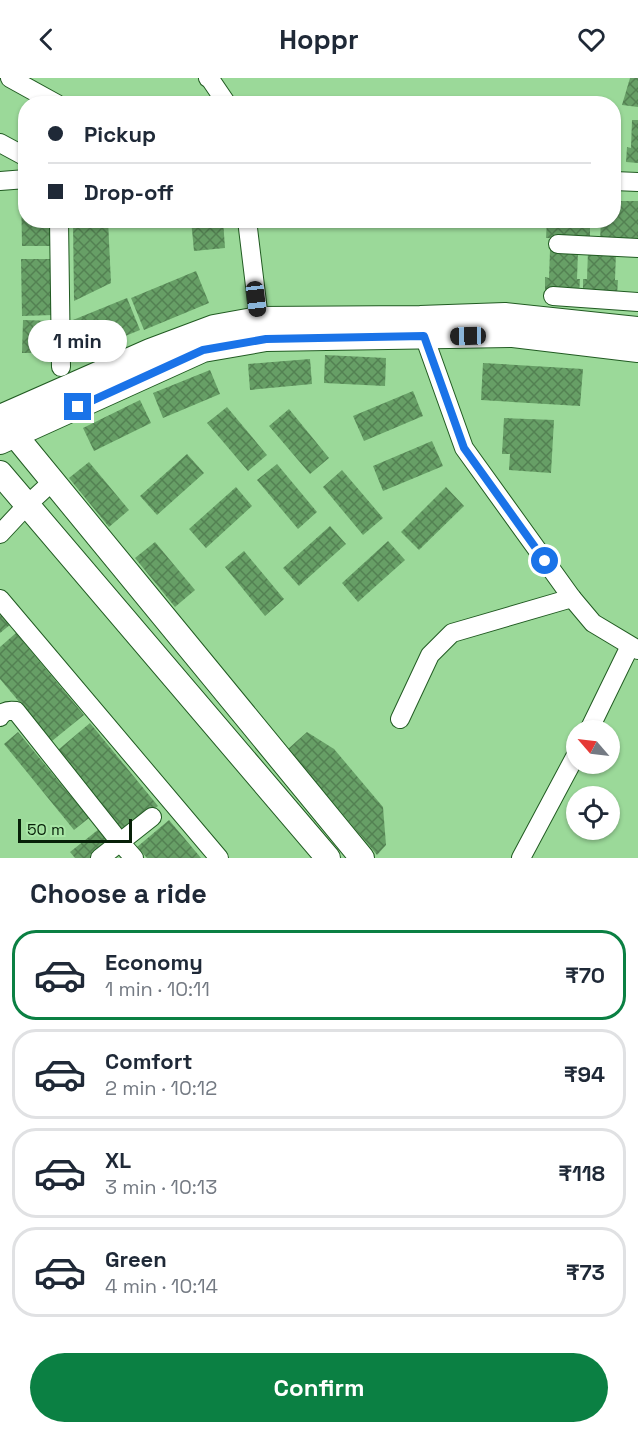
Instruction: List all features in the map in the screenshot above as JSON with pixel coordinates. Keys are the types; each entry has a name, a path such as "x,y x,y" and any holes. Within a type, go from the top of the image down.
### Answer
{"street":[{"path":"10,78 43,96"},
{"path":"208,78 222,96"},
{"path":"0,143 18,153"},
{"path":"0,182 18,179"},
{"path":"621,181 638,182"},
{"path":"59,228 62,367"},
{"path":"248,228 259,319"},
{"path":"558,244 638,248"},
{"path":"553,296 638,302"},
{"path":"3,425 203,350 266,339 422,327 505,315 638,329"},
{"path":"3,425 150,351 214,327 259,319 422,327 638,350"},
{"path":"422,327 464,448 572,598 593,623 634,648 594,720"},
{"path":"3,425 53,481 362,858"},
{"path":"0,473 328,858"},
{"path":"0,534 53,481"},
{"path":"400,719 430,656 452,633 572,598"},
{"path":"0,599 219,858"},
{"path":"0,717 8,710 16,711 135,858"},
{"path":"520,858 566,773"},
{"path":"100,858 152,817"}],"building":[{"path":"630,78 638,78 638,107 622,105"},
{"path":"632,120 638,120 638,163 626,162 627,147 631,148"},
{"path":"621,201 638,201 638,241 600,240 601,228 621,228"},
{"path":"22,228 52,228 53,246 22,246"},
{"path":"73,228 108,228 111,283 74,301"},
{"path":"192,228 224,228 225,248 194,251"},
{"path":"547,228 590,228 590,239 546,238"},
{"path":"550,250 578,251 579,294 545,292 545,277 549,278"},
{"path":"588,251 616,252 617,295 583,294 583,279 587,279"},
{"path":"21,259 52,259 53,315 22,316"},
{"path":"196,271 209,303 144,330 131,298"},
{"path":"127,298 140,330 86,352 73,320"},
{"path":"23,320 54,321 52,353 22,353"},
{"path":"325,355 386,358 385,386 324,383"},
{"path":"310,359 312,384 250,390 248,364"},
{"path":"483,363 583,369 580,406 481,400"},
{"path":"210,370 220,394 163,418 153,393"},
{"path":"413,391 423,416 364,441 353,416"},
{"path":"140,400 151,423 94,451 83,428"},
{"path":"227,407 267,455 248,471 207,423"},
{"path":"289,409 329,458 310,474 269,426"},
{"path":"504,418 554,420 551,473 509,470 510,454 502,454"},
{"path":"432,441 443,466 383,491 373,466"},
{"path":"187,454 204,473 157,515 140,496"},
{"path":"89,462 129,510 109,527 69,478"},
{"path":"277,464 317,512 298,529 257,480"},
{"path":"342,470 383,518 363,535 323,487"},
{"path":"236,487 252,506 206,548 189,529"},
{"path":"446,487 464,506 419,550 401,532"},
{"path":"330,526 346,544 299,586 283,568"},
{"path":"388,541 405,560 358,602 342,583"},
{"path":"155,542 195,590 175,607 135,558"},
{"path":"244,551 284,599 265,616 225,567"},
{"path":"0,609 11,624 0,633"},
{"path":"16,633 84,715 52,741 0,679 0,647"},
{"path":"90,723 158,806 125,833 58,750"},
{"path":"18,732 89,818 74,830 4,744"},
{"path":"307,732 334,749 383,807 386,845 377,855 288,749"},
{"path":"169,820 201,858 147,858 137,847"},
{"path":"99,829 111,844 92,858 75,858 70,852"}],"route":[{"path":"78,407 203,350 266,339 424,336 464,448 545,561"}]}
